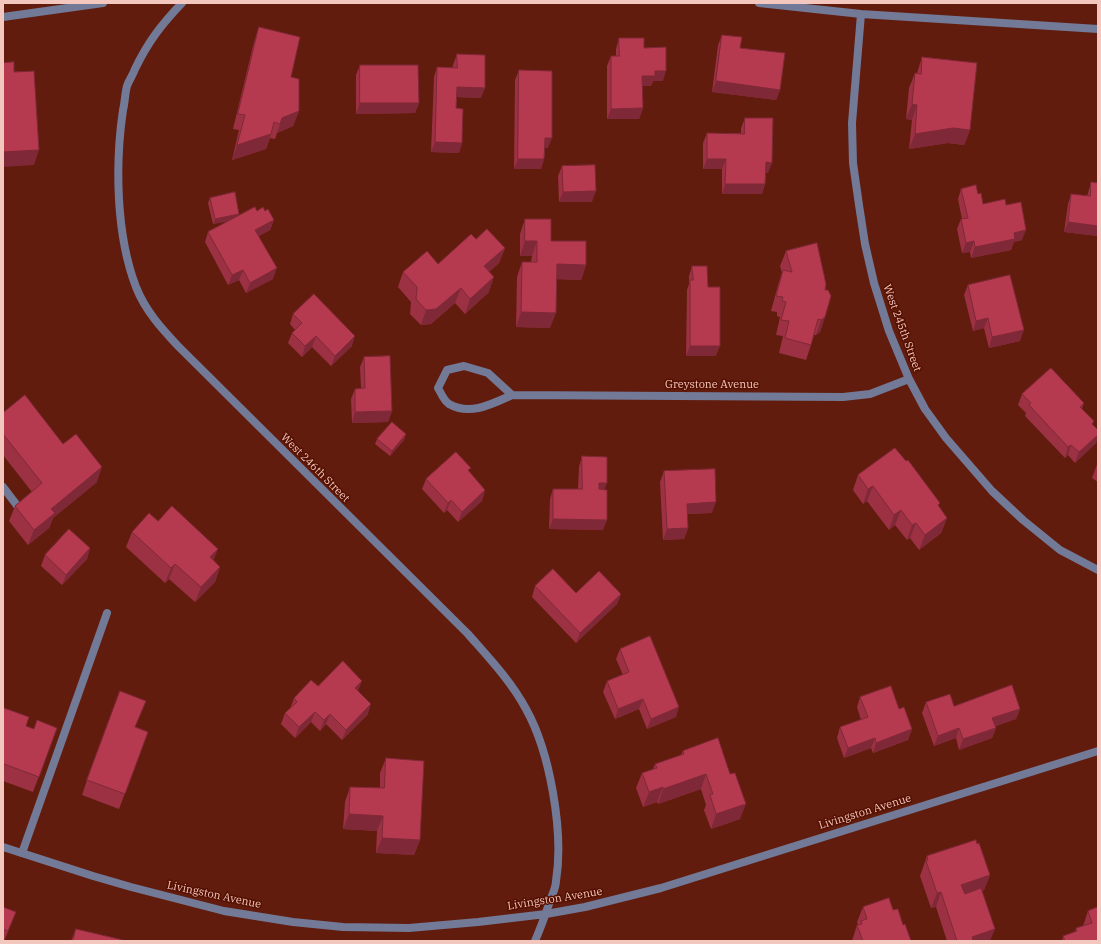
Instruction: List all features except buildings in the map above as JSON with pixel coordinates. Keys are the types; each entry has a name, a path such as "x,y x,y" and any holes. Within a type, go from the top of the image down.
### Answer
{"street":[{"path":"3,17 103,3"},
{"name":"West 246th Street","path":"182,3 164,22 144,51 127,85 120,130 118,175 125,255 136,288 153,319 178,346 468,634 502,673 526,709 540,740 552,781 558,851 556,882 546,914 535,941"},
{"path":"759,3 862,14 1098,29"},
{"name":"West 245th Street","path":"862,14 852,123 854,163 859,206 865,244 874,283 889,331 909,379 925,409 942,432 968,464 992,490 1023,520 1060,550 1098,570"},
{"name":"Greystone Avenue","path":"512,394 488,373 464,366 447,370 438,388 448,403 466,410 488,406 512,394 843,397 870,394 909,379"},
{"path":"3,487 19,508"},
{"path":"22,853 107,613"},
{"name":"Livingston Avenue","path":"3,847 93,876 224,910 292,922 343,927 409,928 478,922 546,914 600,904 661,888 1098,751"}]}
